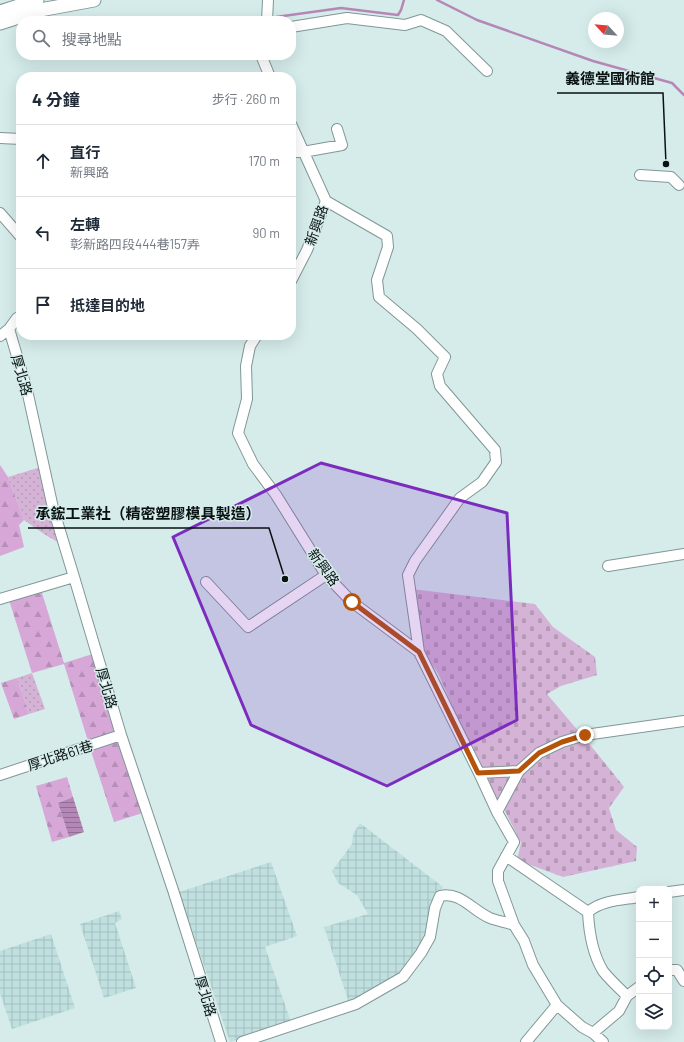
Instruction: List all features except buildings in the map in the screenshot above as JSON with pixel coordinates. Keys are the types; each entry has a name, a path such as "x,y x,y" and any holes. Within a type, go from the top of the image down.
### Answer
{"street":[{"path":"0,12 37,0"},
{"path":"22,16 40,10 94,0"},
{"path":"267,16 268,0"},
{"path":"0,23 16,18"},
{"path":"296,26 347,18 406,25 421,20 446,31 487,71"},
{"path":"263,60 268,72"},
{"path":"296,152 342,145 337,129"},
{"name":"新興路","path":"296,136 326,201 307,250 296,271"},
{"path":"0,138 16,139"},
{"path":"640,175 671,177 679,184"},
{"path":"326,201 387,236 388,247 377,280 379,297 417,329 444,358 437,374 440,386 495,450 496,462 487,475 482,482 460,498 415,561 408,575 419,652"},
{"path":"0,213 16,231"},
{"path":"0,336 9,329 16,319"},
{"name":"厚北路","path":"9,329 27,390 53,508 120,736 173,890 221,1042"},
{"name":"新興路","path":"254,340 250,346 246,366 247,399 238,433 253,464 276,495 326,575 352,602 419,652 497,812 514,842 506,856"},
{"path":"608,566 684,554"},
{"path":"206,582 248,627 326,575"},
{"path":"0,599 74,577"},
{"path":"497,812 519,771 539,753 562,742 585,735 684,721"},
{"name":"厚北路61巷","path":"0,775 120,736"},
{"path":"478,773 519,771"},
{"path":"588,912 506,856 498,871 498,881 514,925 524,942 534,965 557,1005 582,1027 593,1033 603,1042"},
{"path":"672,892 684,890"},
{"path":"242,1042 356,1004 403,978 421,953 430,937 435,908 440,896 446,894 459,898 489,918 514,925"},
{"path":"588,912 595,907 611,901 636,897"},
{"path":"588,912 589,932 595,956 604,972 627,996"},
{"path":"672,970 676,970 684,981"},
{"path":"593,1033 619,1011 627,996 636,989"},
{"path":"526,1042 557,1005"}],"highlighted area":[{"path":"321,463 507,513 517,720 387,786 251,725 173,537"}],"shaded area":[{"path":"73,797 84,832 69,837 58,803"},
{"path":"360,823 443,887 434,901 430,930 404,974 349,1003 324,927 368,914 357,895 338,883 332,871 352,844 353,834"},
{"path":"271,862 297,936 265,947 291,1022 230,1042 179,892"},
{"path":"119,911 122,919 115,923 136,988 104,998 80,924"},
{"path":"51,934 75,1008 12,1029 0,993 0,951"}],"green space":[{"path":"0,465 8,477 24,520 19,525 24,547 0,556"},
{"path":"41,467 66,547 24,520 8,477"},
{"path":"412,589 535,604 553,627 595,657 597,675 561,686 547,694 624,787 609,808 616,830 637,847 636,861 563,877 517,860 521,843 504,809 483,777 438,673 418,646"},
{"path":"41,590 64,663 96,653 116,731 88,741 64,664 32,673 9,600"},
{"path":"32,673 45,709 29,714 17,678"},
{"path":"17,678 29,714 14,719 1,683"},
{"path":"117,739 146,812 114,822 90,748"},
{"path":"67,777 73,797 58,803 69,837 52,842 36,786"}],"waterway":[{"path":"283,16 341,8 398,15 404,0"},
{"path":"437,0 477,20 593,61 672,83 684,95"}],"place":[{"name":"義德堂國術館","path":"666,164"},
{"name":"承鋐工業社（精密塑膠模具製造）","path":"285,579"}],"route":[{"path":"352,602 419,652 478,773 519,771 539,753 562,742 585,735"}]}
